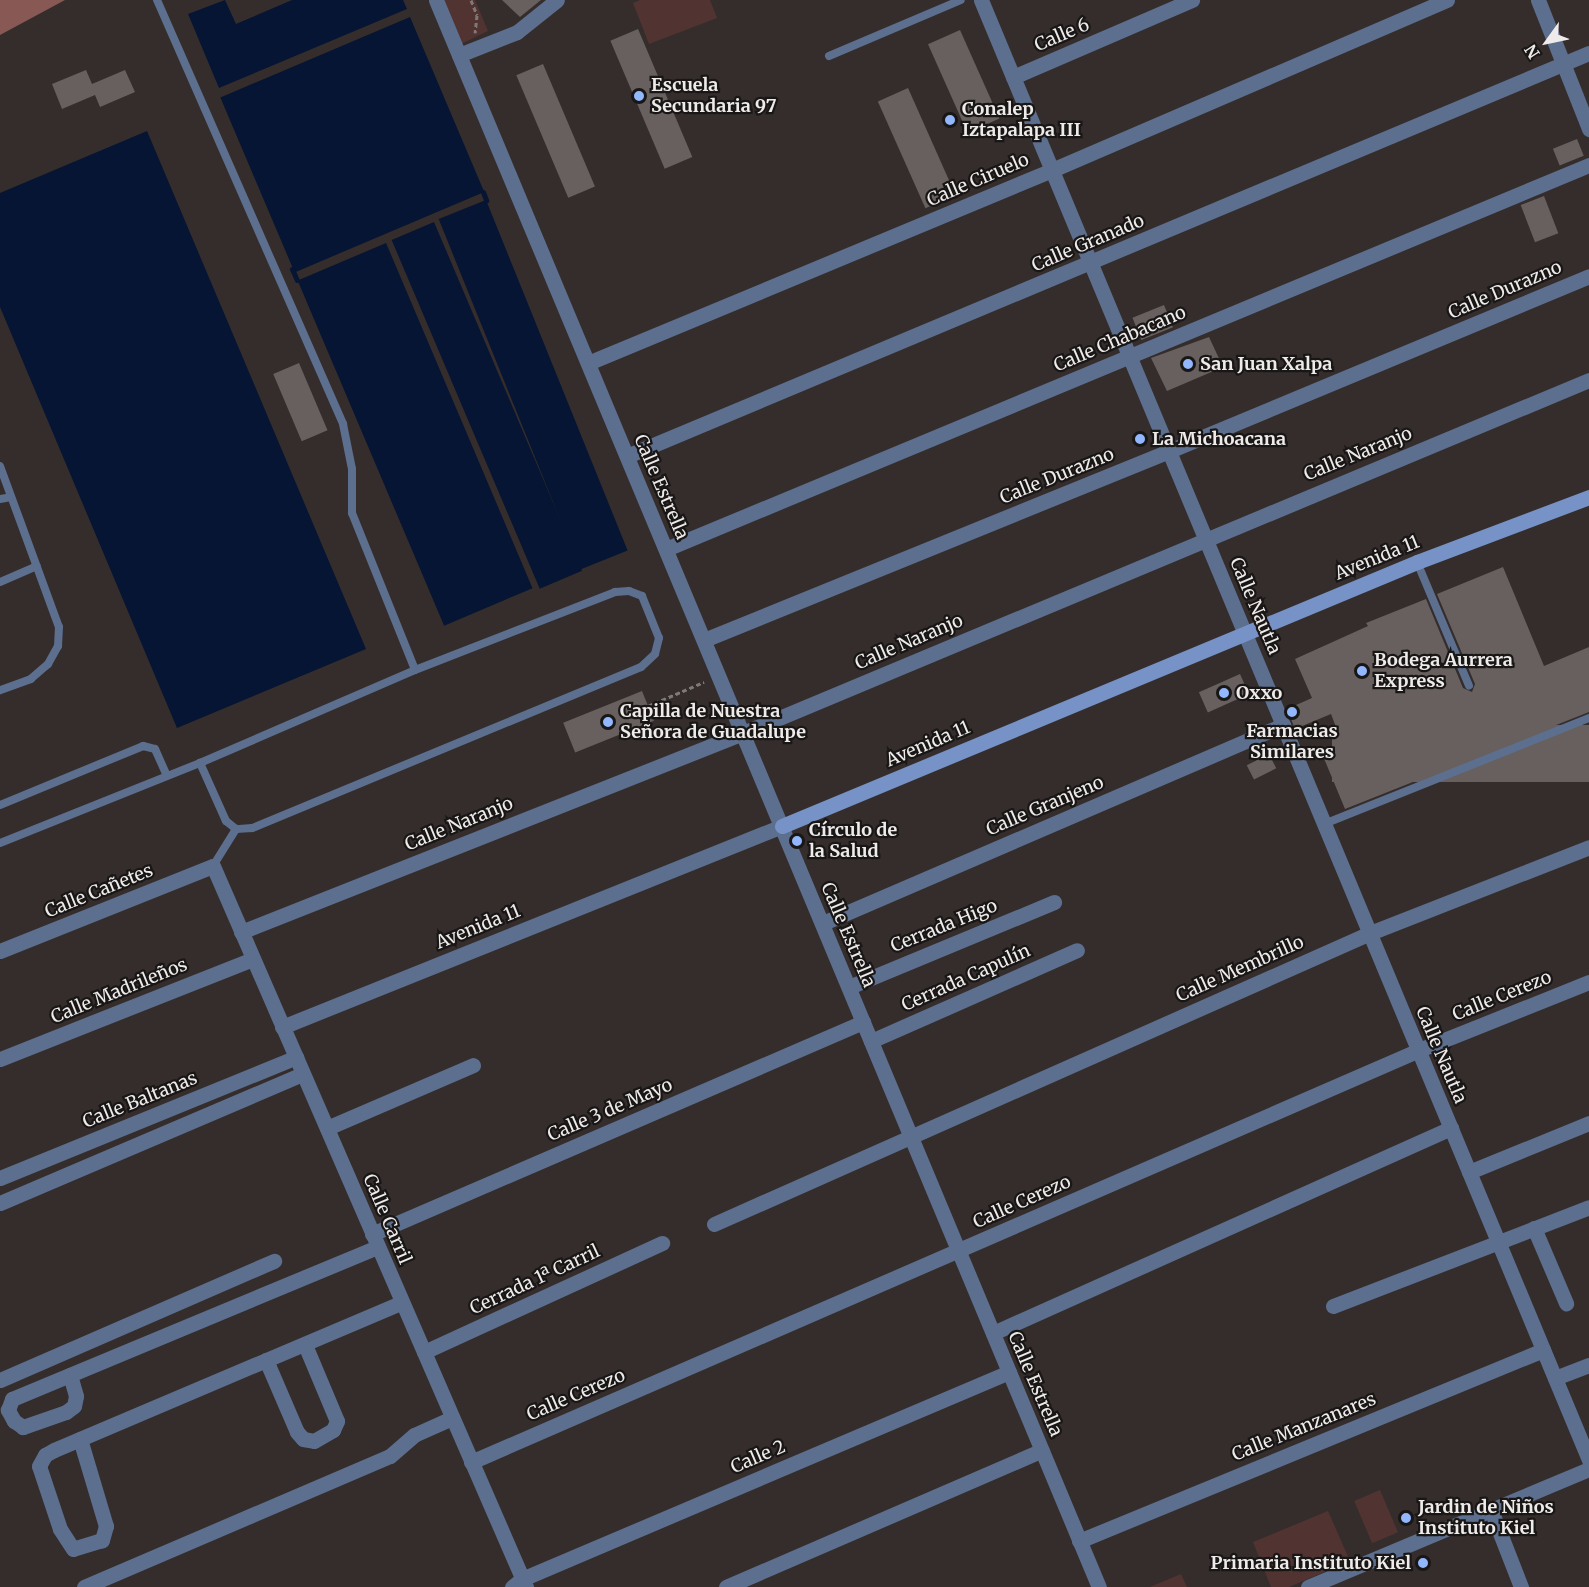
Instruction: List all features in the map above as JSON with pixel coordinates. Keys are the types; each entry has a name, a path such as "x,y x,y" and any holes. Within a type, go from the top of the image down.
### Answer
{"street":[{"name":"Calle Estrella","path":"436,0 466,53 588,363 1099,1587"},
{"path":"466,53 517,32 557,0"},
{"name":"Calle Nautla","path":"981,0 1543,1350 1584,1432 1589,1460"},
{"name":"Calle 6","path":"1013,77 1192,0"},
{"name":"Calle Ciruelo","path":"588,363 1052,170 1447,0"},
{"path":"1538,0 1589,129"},
{"name":"Calle Granado","path":"627,456 1589,53"},
{"name":"Calle Chabacano","path":"666,549 1589,165"},
{"name":"Calle Durazno","path":"704,640 1169,451 1589,276"},
{"name":"Calle Naranjo","path":"241,932 743,733 1205,538 1589,380"},
{"name":"Avenida 11","path":"282,1027 782,826 1418,562 1589,497"},
{"name":"Calle Granjeno","path":"822,924 1283,725"},
{"name":"Calle Membrillo","path":"714,1224 1370,933 1589,847"},
{"name":"Calle Carril","path":"213,866 424,1352 520,1584"},
{"name":"Calle Cañetes","path":"0,951 213,866"},
{"name":"Cerrada Higo","path":"849,987 1054,902"},
{"name":"Cerrada Capulín","path":"871,1041 1077,950"},
{"name":"Calle Madrileños","path":"0,1059 253,959"},
{"name":"Calle Cerezo","path":"471,1462 1419,1050 1589,982"},
{"name":"Calle 3 de Mayo","path":"70,1376 863,1022"},
{"name":"Calle Baltanas","path":"0,1178 296,1057"},
{"path":"327,1128 473,1065"},
{"path":"0,1203 303,1074"},
{"path":"1469,1172 1589,1123"},
{"path":"993,1333 1451,1128"},
{"path":"1334,1306 1589,1207"},
{"path":"1534,1228 1566,1303"},
{"name":"Cerrada 1ª Carril","path":"424,1352 662,1243"},
{"path":"0,1380 274,1262"},
{"path":"80,1439 106,1526 102,1540 73,1549 60,1530 39,1466 45,1455 80,1439 266,1360 305,1345 402,1302"},
{"path":"266,1360 297,1432 303,1439 314,1441 333,1430 337,1421 305,1345"},
{"name":"Calle Manzanares","path":"1079,1540 1543,1350"},
{"path":"1555,1378 1589,1365"},
{"name":"Calle 2","path":"520,1584 1009,1372"},
{"path":"84,1587 390,1456 414,1435 452,1418"},
{"path":"726,1587 1042,1450"},
{"path":"1308,1587 1589,1469"},
{"path":"1491,1510 1521,1587"}],"lane":[{"path":"157,0 343,424 352,470 352,513 415,670"},
{"path":"829,56 961,0"},
{"path":"0,466 59,627 58,646 48,664 31,679 0,690"},
{"path":"0,499 11,497"},
{"path":"1418,562 1469,686"},
{"path":"0,582 37,566"},
{"path":"0,843 166,774 200,763 415,670 615,591 628,591 642,597 659,638 655,654 641,667 252,828 236,829 226,820 200,763"},
{"path":"1324,824 1589,718"},
{"path":"0,805 143,746 155,749 166,774"},
{"path":"213,866 236,829"}],"path":[{"path":"466,53 477,15 471,0"},
{"path":"648,706 719,675"}],"shaded area":[{"path":"0,0 65,0 0,35"},
{"path":"440,0 475,0 488,31 459,45"},
{"path":"640,0 710,0 717,18 649,44 633,3"},
{"path":"1380,1490 1398,1532 1372,1543 1354,1501"},
{"path":"1328,1511 1350,1561 1289,1587 1271,1587 1253,1542"},
{"path":"1181,1574 1187,1587 1150,1587"}],"water":[{"path":"225,0 236,24 292,0 403,0 407,9 219,88 188,14"},
{"path":"410,17 484,192 295,272 220,97"},
{"path":"147,131 366,649 177,728 0,307 0,193"},
{"path":"486,200 628,550 580,570 439,219"},
{"path":"434,222 582,571 540,589 392,240"},
{"path":"386,243 533,588 444,626 298,281"}],"building":[{"path":"502,0 541,0 520,17"},
{"path":"638,29 692,157 665,169 610,41"},
{"path":"960,30 999,119 967,133 928,44"},
{"path":"543,64 595,186 568,198 516,75"},
{"path":"86,70 92,84 125,70 135,92 100,107 95,95 62,109 52,84"},
{"path":"908,88 956,195 925,208 878,101"},
{"path":"1577,139 1584,156 1560,165 1553,149"},
{"path":"1544,196 1558,233 1535,242 1521,205"},
{"path":"1164,305 1173,327 1141,340 1132,318"},
{"name":"San Juan Xalpa","path":"1209,337 1223,367 1167,391 1151,358"},
{"path":"299,363 328,430 302,441 273,374"},
{"path":"1503,567 1544,666 1589,647 1589,712 1345,809 1323,756 1344,748 1331,714 1295,729 1287,709 1312,698 1295,659 1368,626 1366,623 1426,599 1463,688 1472,692 1475,684 1437,594"},
{"name":"Oxxo","path":"1240,674 1249,694 1208,712 1199,692"},
{"name":"Capilla de Nuestra Señora de Guadalupe","path":"642,691 654,721 575,753 563,723"},
{"path":"1332,725 1589,725 1589,782 1332,782"},
{"path":"1269,754 1276,768 1254,780 1247,765"}],"waterway":[{"path":"483,192 486,200"},
{"path":"292,269 297,280"}],"place":[{"name":"Escuela Secundaria 97","path":"639,96"},
{"name":"Conalep Iztapalapa III","path":"950,120"},
{"name":"San Juan Xalpa","path":"1188,364"},
{"name":"La Michoacana","path":"1140,439"},
{"name":"Bodega Aurrera Express","path":"1362,671"},
{"name":"Oxxo","path":"1224,693"},
{"name":"Farmacias Similares","path":"1292,712"},
{"name":"Capilla de Nuestra Señora de Guadalupe","path":"608,722"},
{"name":"Círculo de la Salud","path":"797,841"},
{"name":"Jardin de Niños Instituto Kiel","path":"1406,1518"},
{"name":"Primaria Instituto Kiel","path":"1423,1563"}]}
